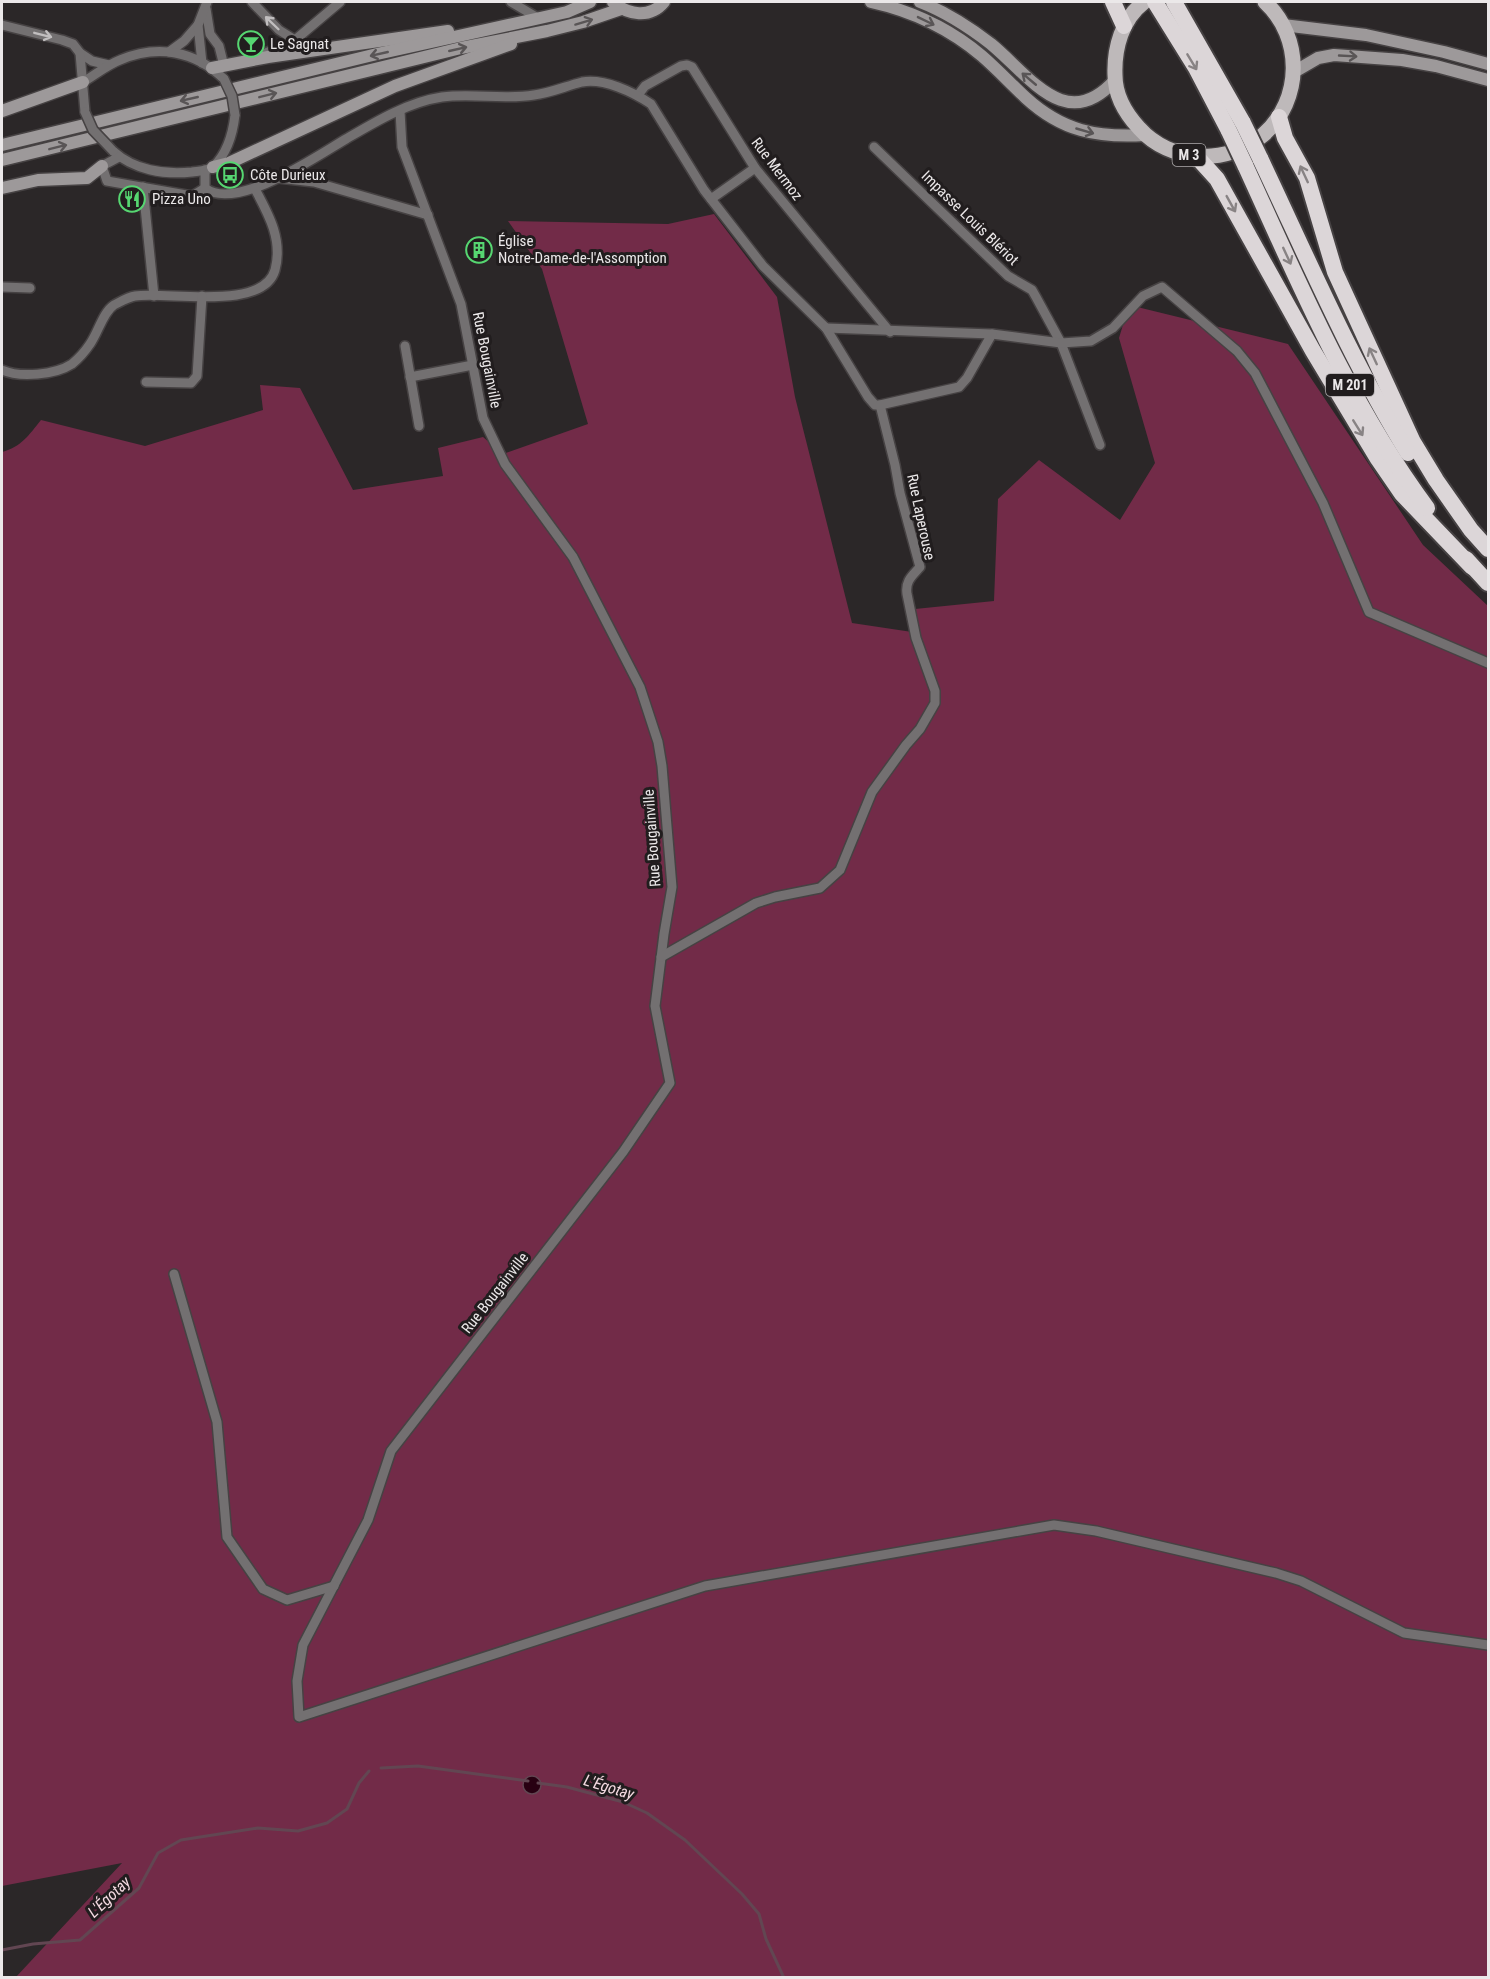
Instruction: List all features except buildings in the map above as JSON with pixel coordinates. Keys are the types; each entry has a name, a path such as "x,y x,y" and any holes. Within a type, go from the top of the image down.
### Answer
{"highway":[{"path":"1113,2 1124,26"},
{"name":"M 201","path":"1167,5 1196,68 1236,127 1327,344 1368,418 1413,488 1472,567 1488,583"},
{"path":"1279,117 1285,138 1307,178 1335,272 1413,442 1436,480 1488,549"},
{"path":"1197,157 1217,179 1313,351 1378,459 1402,494 1472,567"},
{"name":"M 201","path":"1252,162 1380,409 1424,479 1488,559"}],"main road":[{"path":"2,145 377,54 570,11 590,2"},
{"path":"209,168 237,160 395,86 547,32 583,22 617,5 638,14 650,12 664,2"},
{"path":"871,2 916,16 949,32 984,57 1027,99 1062,123 1083,131 1107,136 1145,135"},
{"path":"920,2 941,11 972,30 1040,89 1065,101 1080,102 1093,99 1115,80"},
{"name":"M 3","path":"1144,2 1124,26 1116,52 1115,80 1120,100 1131,119 1145,135 1161,146 1197,157 1221,155 1243,148 1263,135 1279,117 1289,96 1294,72 1290,40 1283,25 1265,2"},
{"path":"213,65 538,18"},
{"path":"1283,25 1366,35 1488,64"},
{"path":"2,160 461,48 547,32"},
{"path":"1444,52 1488,56"},
{"path":"1294,72 1318,58 1341,56 1402,60 1436,66 1488,80"},
{"path":"2,111 83,82"},
{"path":"2,188 38,180 87,178 102,166"}],"street":[{"path":"252,2 279,30 295,39"},
{"path":"251,60 295,39 340,2"},
{"path":"511,2 538,18"},
{"path":"169,52 184,41 198,25 206,4"},
{"path":"206,4 210,34 219,46 213,65"},
{"path":"2,25 62,40 99,64 109,65"},
{"path":"198,25 213,65 224,79 232,96 235,115 234,130 227,145 209,168 209,191"},
{"path":"83,82 109,65 134,56 169,52 188,55 213,65"},
{"path":"80,53 85,112 93,130 116,154 145,169 173,174 209,168"},
{"name":"Rue Mermoz","path":"638,95 645,86 681,66 687,64 692,67 755,168 890,332"},
{"path":"116,154 102,166 106,181 192,196 209,191 238,193 255,189 278,178 400,111 444,97 535,95 591,81 638,95 651,104 711,199 763,266 826,328 875,405 959,387 992,334"},
{"name":"Rue Bougainville","path":"400,111 402,147 461,304 480,406 499,453 573,557 640,687 651,719 662,766 672,887 655,1006 670,1083 623,1152 391,1451 368,1520 303,1645 297,1681 299,1717 705,1586 1054,1525 1096,1531 1276,1574 1301,1581 1404,1633 1488,1645"},
{"name":"Impasse Louis Blériot","path":"874,147 1008,276 1032,290 1061,343 1100,445"},
{"path":"711,199 755,168"},
{"path":"278,178 314,182 428,215"},
{"path":"144,187 154,296"},
{"path":"2,370 20,375 46,373 71,364 90,344 111,307 133,296 242,295 262,287 273,274 278,257 275,229 255,189"},
{"path":"2,287 30,288"},
{"path":"826,328 992,334 1061,343 1091,341 1113,328 1143,296 1162,287 1237,351 1255,373 1323,503 1369,612 1488,663"},
{"path":"146,382 191,383 197,376 202,296"},
{"path":"405,346 419,426"},
{"path":"410,377 472,365"},
{"name":"Rue Laperouse","path":"661,957 756,903 784,895 811,891 830,881 840,870 872,792 920,729 935,703 935,690 916,638 906,587 908,580 920,567 880,405"},
{"path":"174,1274 217,1422 227,1537 263,1589 287,1600 334,1586"}],"shaded area":[{"path":"714,214 777,297 795,397 852,623 912,632 915,609 994,601 998,499 1039,460 1120,520 1155,463 1119,338 1129,305 1288,344 1423,545 1488,606 1488,1977 16,1977 122,1863 2,1886 2,452 20,444 41,420 145,446 263,410 260,385 300,388 353,490 443,476 438,448 483,437 503,454 588,424 542,269 508,221 668,224"},
{"path":"532,1776 538,1779 541,1785 538,1791 532,1794 526,1791 523,1785 526,1779"}],"waterway":[{"name":"L'Égotay","path":"381,1768 418,1766 528,1781"},
{"name":"L'Égotay","path":"2,1950 33,1944 80,1940 139,1888 158,1853 181,1840 258,1828 298,1831 327,1823 347,1809 359,1783 369,1771"},
{"name":"L'Égotay","path":"538,1783 567,1787 623,1802 647,1813 685,1840 742,1894 759,1914 766,1939 784,1978"}],"place":[{"name":"Le Sagnat","path":"251,44"},
{"name":"Côte Durieux","path":"230,175"},
{"name":"Pizza Uno","path":"132,199"},
{"name":"Église Notre-Dame-de-l'Assomption","path":"479,250"}]}
